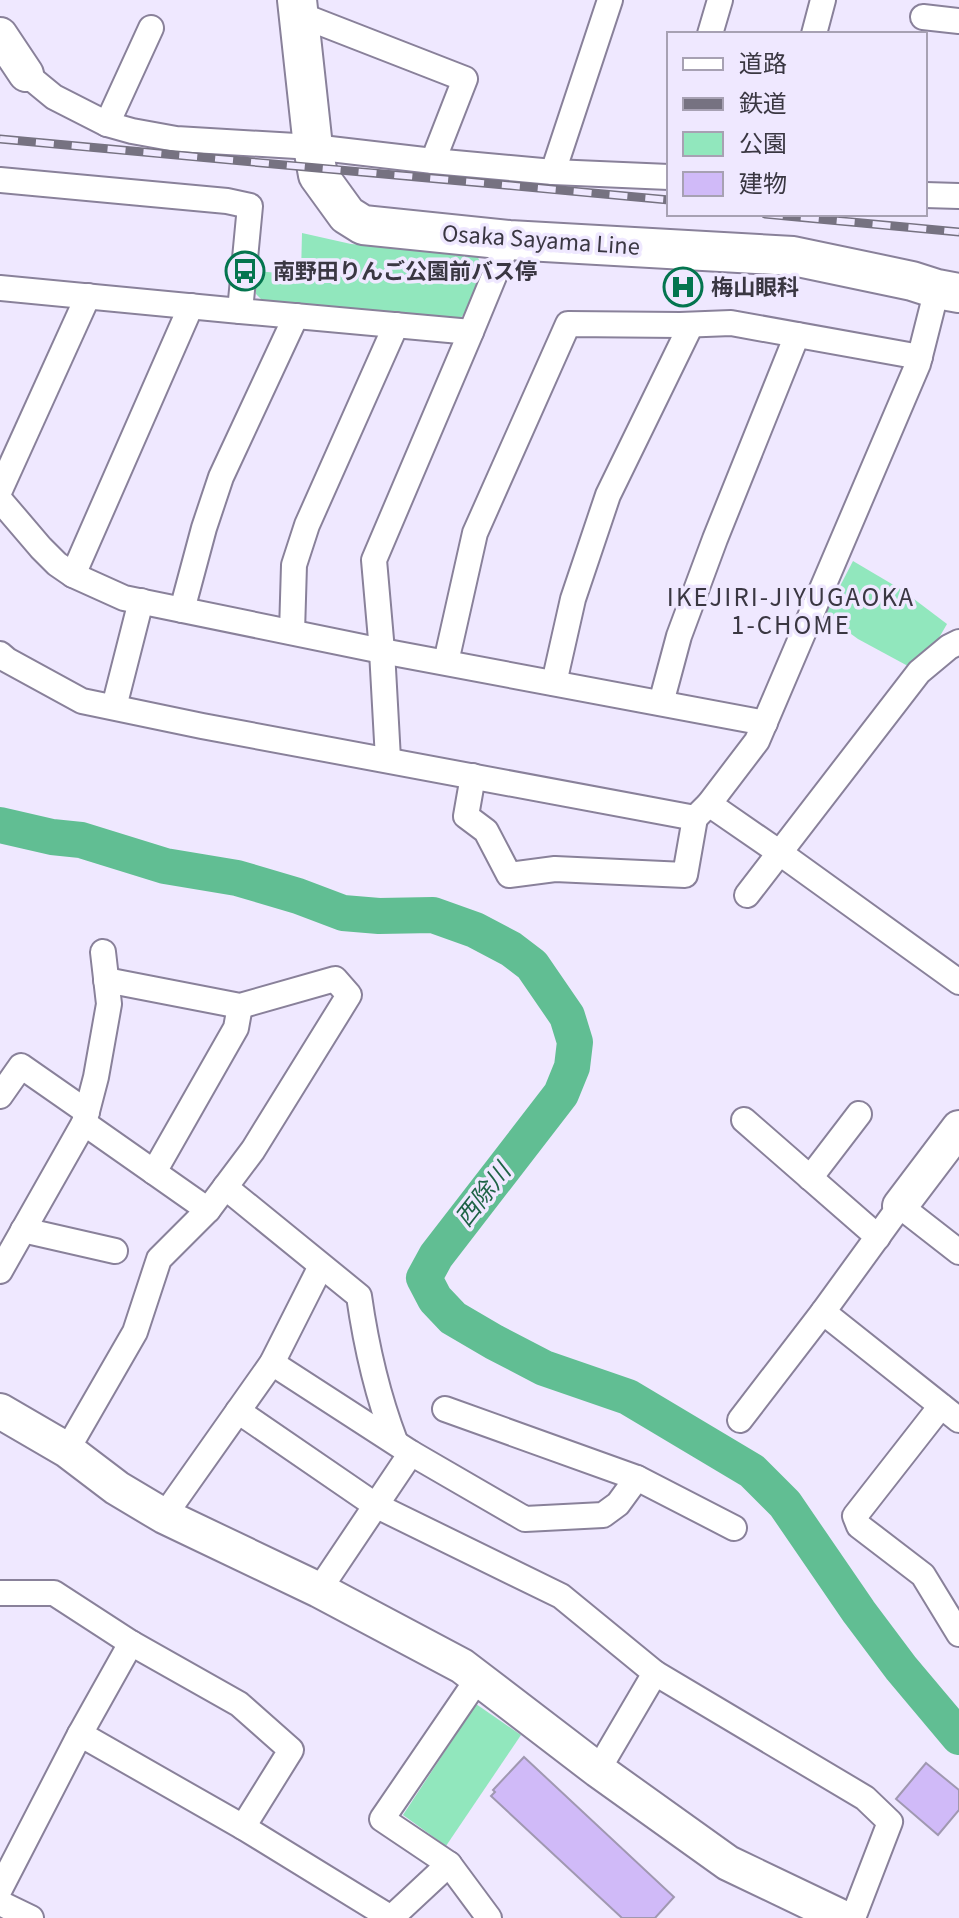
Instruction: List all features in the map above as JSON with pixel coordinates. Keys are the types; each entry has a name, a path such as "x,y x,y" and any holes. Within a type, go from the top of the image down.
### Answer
{"main road":[{"name":"Osaka Sayama Line","path":"297,7 318,175 347,215 363,225 509,240 793,256 948,291"}],"street":[{"path":"553,172 610,0"},
{"path":"711,32 720,0"},
{"path":"815,32 823,0"},
{"path":"297,7 465,79 433,161"},
{"path":"923,17 959,21"},
{"path":"107,124 151,28"},
{"path":"0,35 26,74 54,97 107,124 132,131 176,139 313,147 553,172 667,174"},
{"path":"0,180 227,201 250,206 240,311"},
{"path":"927,195 959,196"},
{"path":"388,759 374,560 509,240"},
{"path":"0,288 471,332"},
{"path":"473,776 466,816 486,831 509,875 555,869 685,875 702,811 757,741 948,291"},
{"path":"0,490 88,296"},
{"path":"73,575 191,306"},
{"path":"182,610 221,477 296,316"},
{"path":"446,662 475,533 568,324 731,323 920,357"},
{"path":"292,632 294,565 307,525 396,325"},
{"path":"554,683 573,599 608,495 691,325"},
{"path":"661,703 679,636 797,335"},
{"path":"0,500 57,564 73,575 124,598 382,651 765,723"},
{"path":"114,707 141,601"},
{"path":"747,895 919,672 959,642"},
{"path":"0,654 82,701 473,776 702,811 780,853 959,982"},
{"path":"0,1271 86,1117 109,1004 103,952"},
{"path":"67,1450 135,1332 159,1259 208,1210 253,1150 349,995 335,979 240,1006 106,980"},
{"path":"154,1172 236,1028 240,1006"},
{"path":"0,1096 21,1066 154,1172 208,1210"},
{"path":"810,1178 859,1114"},
{"path":"744,1120 878,1237"},
{"path":"740,1420 959,1128"},
{"path":"225,1187 359,1296 366,1345 386,1417 403,1447"},
{"path":"900,1206 959,1252"},
{"path":"23,1230 115,1251"},
{"path":"164,1516 272,1363 321,1266"},
{"path":"823,1312 950,1413 855,1516 859,1526 923,1575 959,1634"},
{"path":"272,1363 403,1447 525,1519 603,1515 618,1504 637,1478"},
{"path":"445,1409 637,1478 734,1528"},
{"path":"0,1411 67,1450 117,1488 164,1516 319,1590 462,1666 598,1770 728,1863 843,1918"},
{"path":"238,1411 375,1505 561,1596 655,1673 865,1798 890,1822 853,1918"},
{"path":"319,1590 375,1505 403,1447"},
{"path":"0,1593 54,1593 131,1643 239,1704 291,1750 243,1827"},
{"path":"0,1889 131,1643"},
{"path":"598,1770 655,1673"},
{"path":"479,1677 382,1819 449,1864 489,1918"},
{"path":"80,1734 243,1827 391,1918 449,1864"},
{"path":"0,1903 31,1918"}],"green space":[{"path":"302,233 351,244 477,255 484,272 468,309 459,320 263,301 256,294 256,271 301,275"},
{"path":"853,561 902,590 947,624 919,672 858,639 825,615"},
{"path":"476,1704 521,1735 446,1846 403,1815"}],"building":[{"path":"524,1757 674,1897 655,1918 622,1918 491,1796"},
{"path":"926,1763 959,1790 959,1810 938,1835 896,1799"}],"waterway":[{"name":"西除川","path":"0,825 81,840 165,866 237,878 343,913 433,915 475,930 511,949 532,965 567,1016 575,1042 572,1067 561,1094 436,1256 424,1278 435,1299 453,1318 494,1342 544,1368 628,1397 752,1471 785,1504 859,1612 959,1737"}],"railway":[{"path":"0,139 667,200"},
{"path":"787,216 959,232"}],"place":[{"name":"南野田りんご公園前バス停","path":"245,271"},
{"name":"梅山眼科","path":"683,287"}],"district":[{"name":"IKEJIRI-JIYUGAOKA 1-CHOME","path":"791,612"}]}
